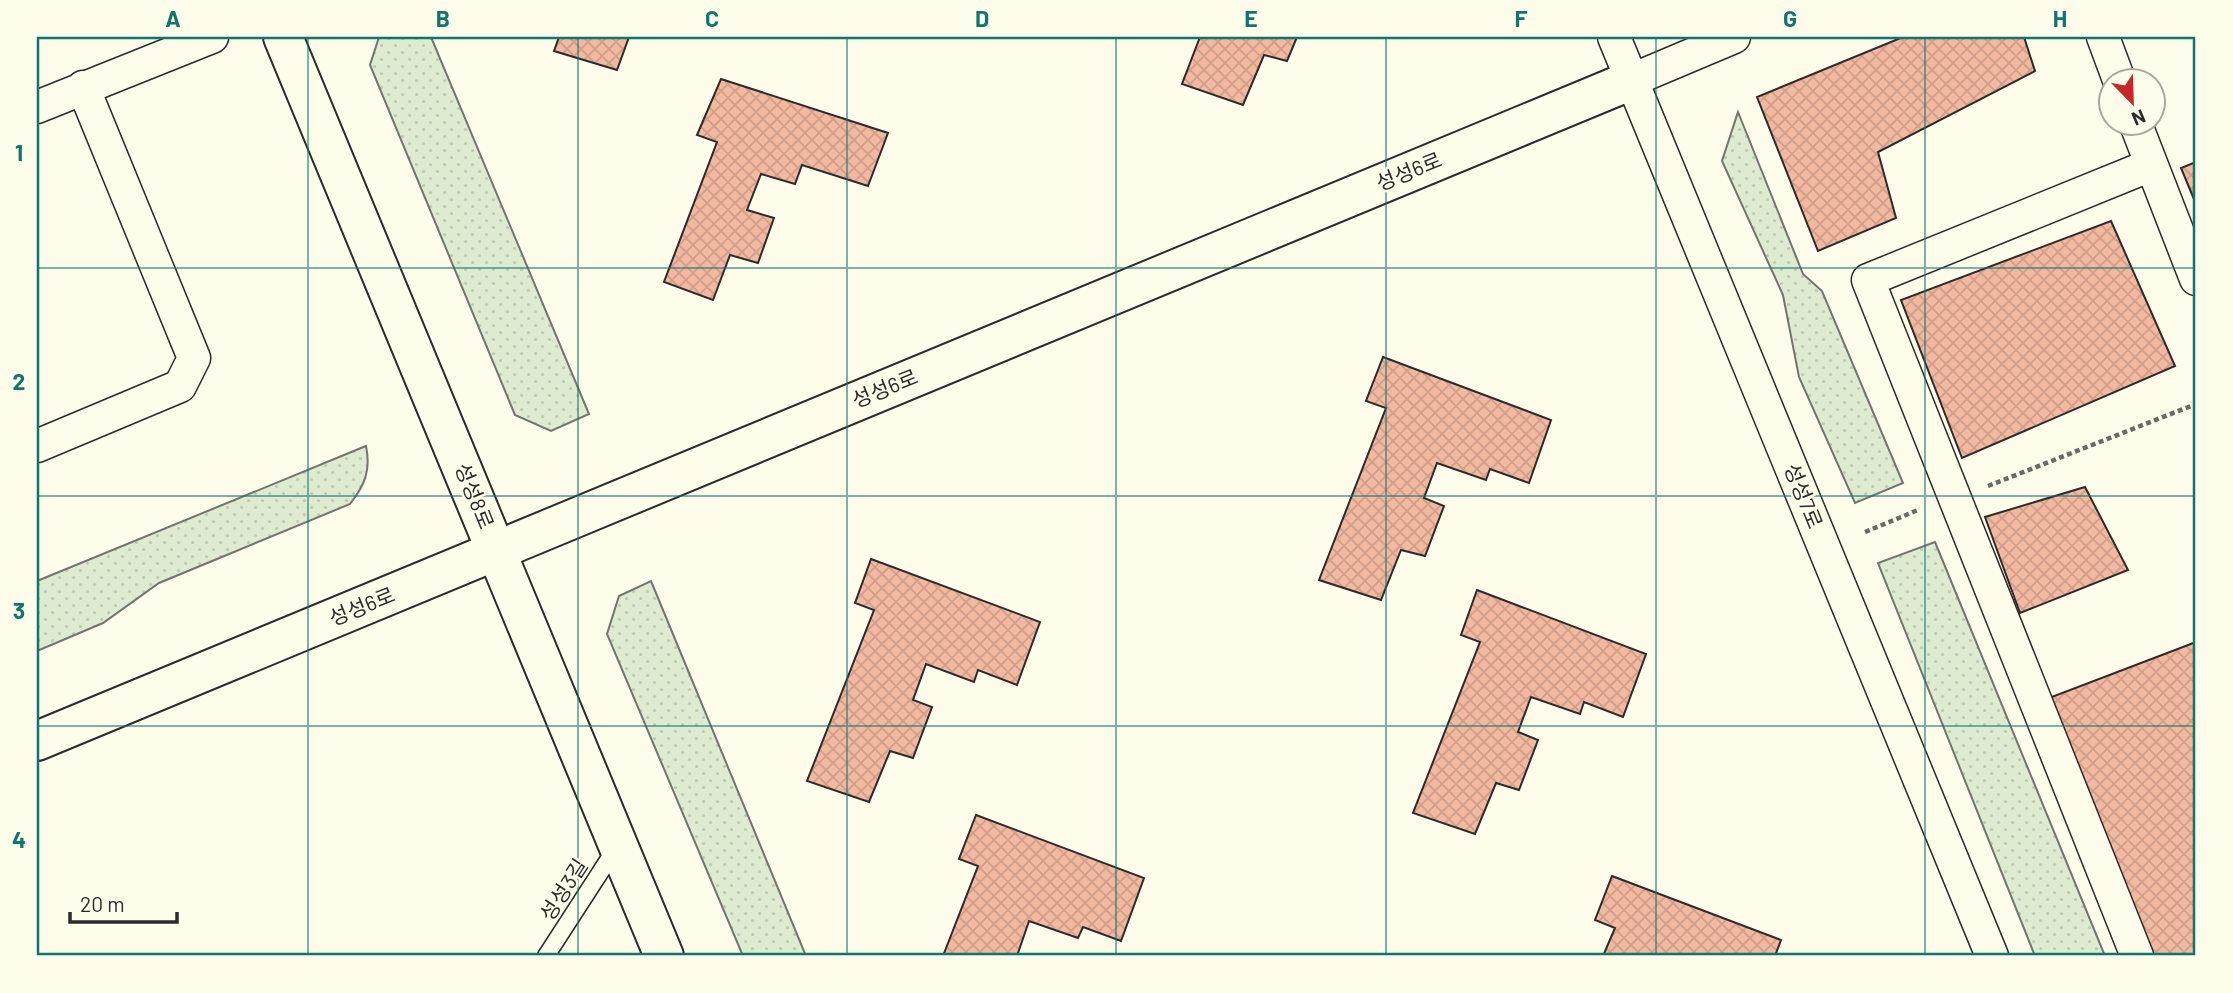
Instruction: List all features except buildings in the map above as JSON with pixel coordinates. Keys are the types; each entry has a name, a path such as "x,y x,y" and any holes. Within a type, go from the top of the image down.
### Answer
{"street":[{"path":"37,107 212,37"},
{"name":"성성8로","path":"282,37 664,956"},
{"name":"성성7로","path":"1614,37 1992,956"},
{"name":"성성6로","path":"37,741 1734,37"},
{"path":"2103,37 2114,66"},
{"path":"37,446 180,386 194,358 83,87"},
{"path":"2140,136 2196,279"},
{"path":"2137,956 1868,280 2151,165"}],"lane":[{"name":"성성3길","path":"546,956 617,846"}],"path":[{"path":"1988,485 2196,404"},
{"path":"1865,533 1918,510"}],"green space":[{"path":"379,37 431,37 589,414 551,431 515,415 370,65"},
{"path":"1738,112 1803,274 1822,291 1903,483 1855,503 1799,377 1783,295 1722,161"},
{"path":"366,446 366,477 350,504 159,583 103,623 37,651 37,581"},
{"path":"1935,542 2105,956 2035,956 1878,563"},
{"path":"651,581 806,956 743,956 607,634 619,596"}]}
